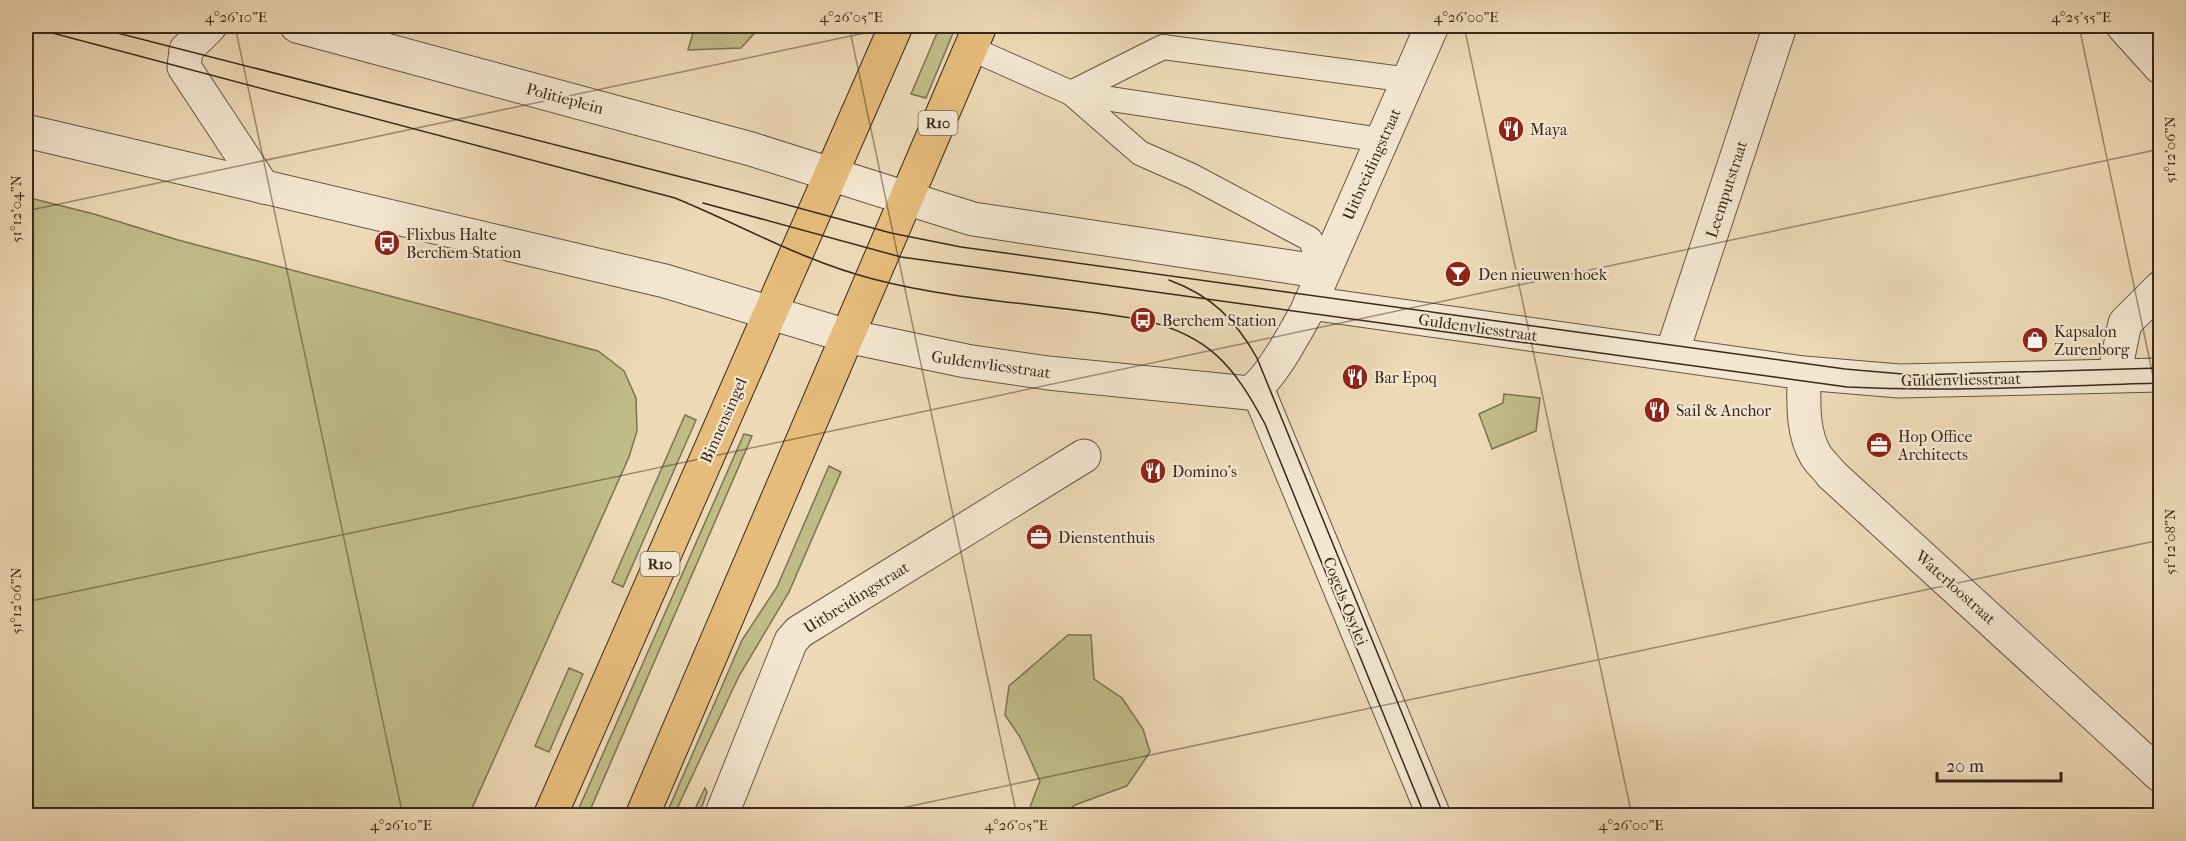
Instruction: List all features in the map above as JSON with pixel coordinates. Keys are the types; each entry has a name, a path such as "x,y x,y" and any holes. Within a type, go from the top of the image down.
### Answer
{"main road":[{"name":"Binnensingel","path":"550,816 896,26"},
{"name":"R10","path":"642,816 975,37"}],"street":[{"path":"210,26 186,50 184,67 262,187"},
{"name":"Politieplein","path":"297,26 740,146 906,198"},
{"name":"Uitbreidingstraat","path":"1310,303 1432,26"},
{"name":"Leemputstraat","path":"1672,353 1780,26"},
{"path":"2123,26 2160,68"},
{"path":"26,131 665,281 770,313"},
{"path":"906,198 973,219 1324,272"},
{"path":"2114,376 2125,323 2160,288"},
{"path":"1257,388 1285,348 1310,303"},
{"name":"Guldenvliesstraat","path":"1310,303 1804,373 1899,381 2160,375"},
{"name":"Guldenvliesstraat","path":"770,313 848,336 917,352 1048,373 1249,393 1257,388"},
{"name":"Waterloostraat","path":"1804,373 1804,418 1808,436 1816,455 1832,474 2160,775"},
{"name":"Cogels-Osylei","path":"1257,388 1434,816"},
{"name":"Uitbreidingstraat","path":"721,816 791,641 799,632 1084,456"}],"lane":[{"path":"975,37 1071,93 1140,153 1192,177 1310,239 1324,272"},
{"path":"1071,93 1163,47 1409,80"},
{"path":"1071,93 1381,140"}],"shaded area":[{"path":"709,26 761,26 741,48 688,50 693,33"},
{"path":"940,26 956,26 926,98 911,94"},
{"path":"26,197 94,214 178,240 598,351 624,371 636,398 637,431 629,457 469,815 26,815"},
{"path":"1504,394 1540,398 1536,431 1492,449 1479,414 1503,403"},
{"path":"685,415 696,420 623,587 612,582"},
{"path":"744,434 752,436 588,815 576,815"},
{"path":"829,466 841,472 789,592 739,676 674,815 666,815 742,640 777,587"},
{"path":"1068,635 1091,635 1094,679 1122,698 1143,729 1150,752 1127,786 1075,805 1063,815 1027,815 1040,781 1020,737 1005,715 1009,686"},
{"path":"569,668 583,674 549,752 535,746"},
{"path":"705,788 707,792 699,815 692,815"}],"tram line":[{"path":"26,26 675,198 797,253 873,279 940,293 1143,320 1186,334 1217,356 1230,370 1254,403 1265,424 1425,816"},
{"path":"90,26 736,191 891,233 961,247 1845,369 1914,375 2160,368"},
{"path":"703,203 901,257 1847,387 1965,389 2160,383"},
{"path":"1169,280 1198,293 1221,310 1231,320 1257,358 1444,816"}],"place":[{"name":"Maya","path":"1511,129"},
{"name":"Flixbus Halte Berchem-Station","path":"387,243"},
{"name":"Den nieuwen hoek","path":"1458,274"},
{"name":"Berchem Station","path":"1143,320"},
{"name":"Kapsalon Zurenborg","path":"2035,340"},
{"name":"Bar Epoq","path":"1355,377"},
{"name":"Sail & Anchor","path":"1657,410"},
{"name":"Hop Office Architects","path":"1879,445"},
{"name":"Domino's","path":"1153,471"},
{"name":"Dienstenthuis","path":"1039,537"}]}
